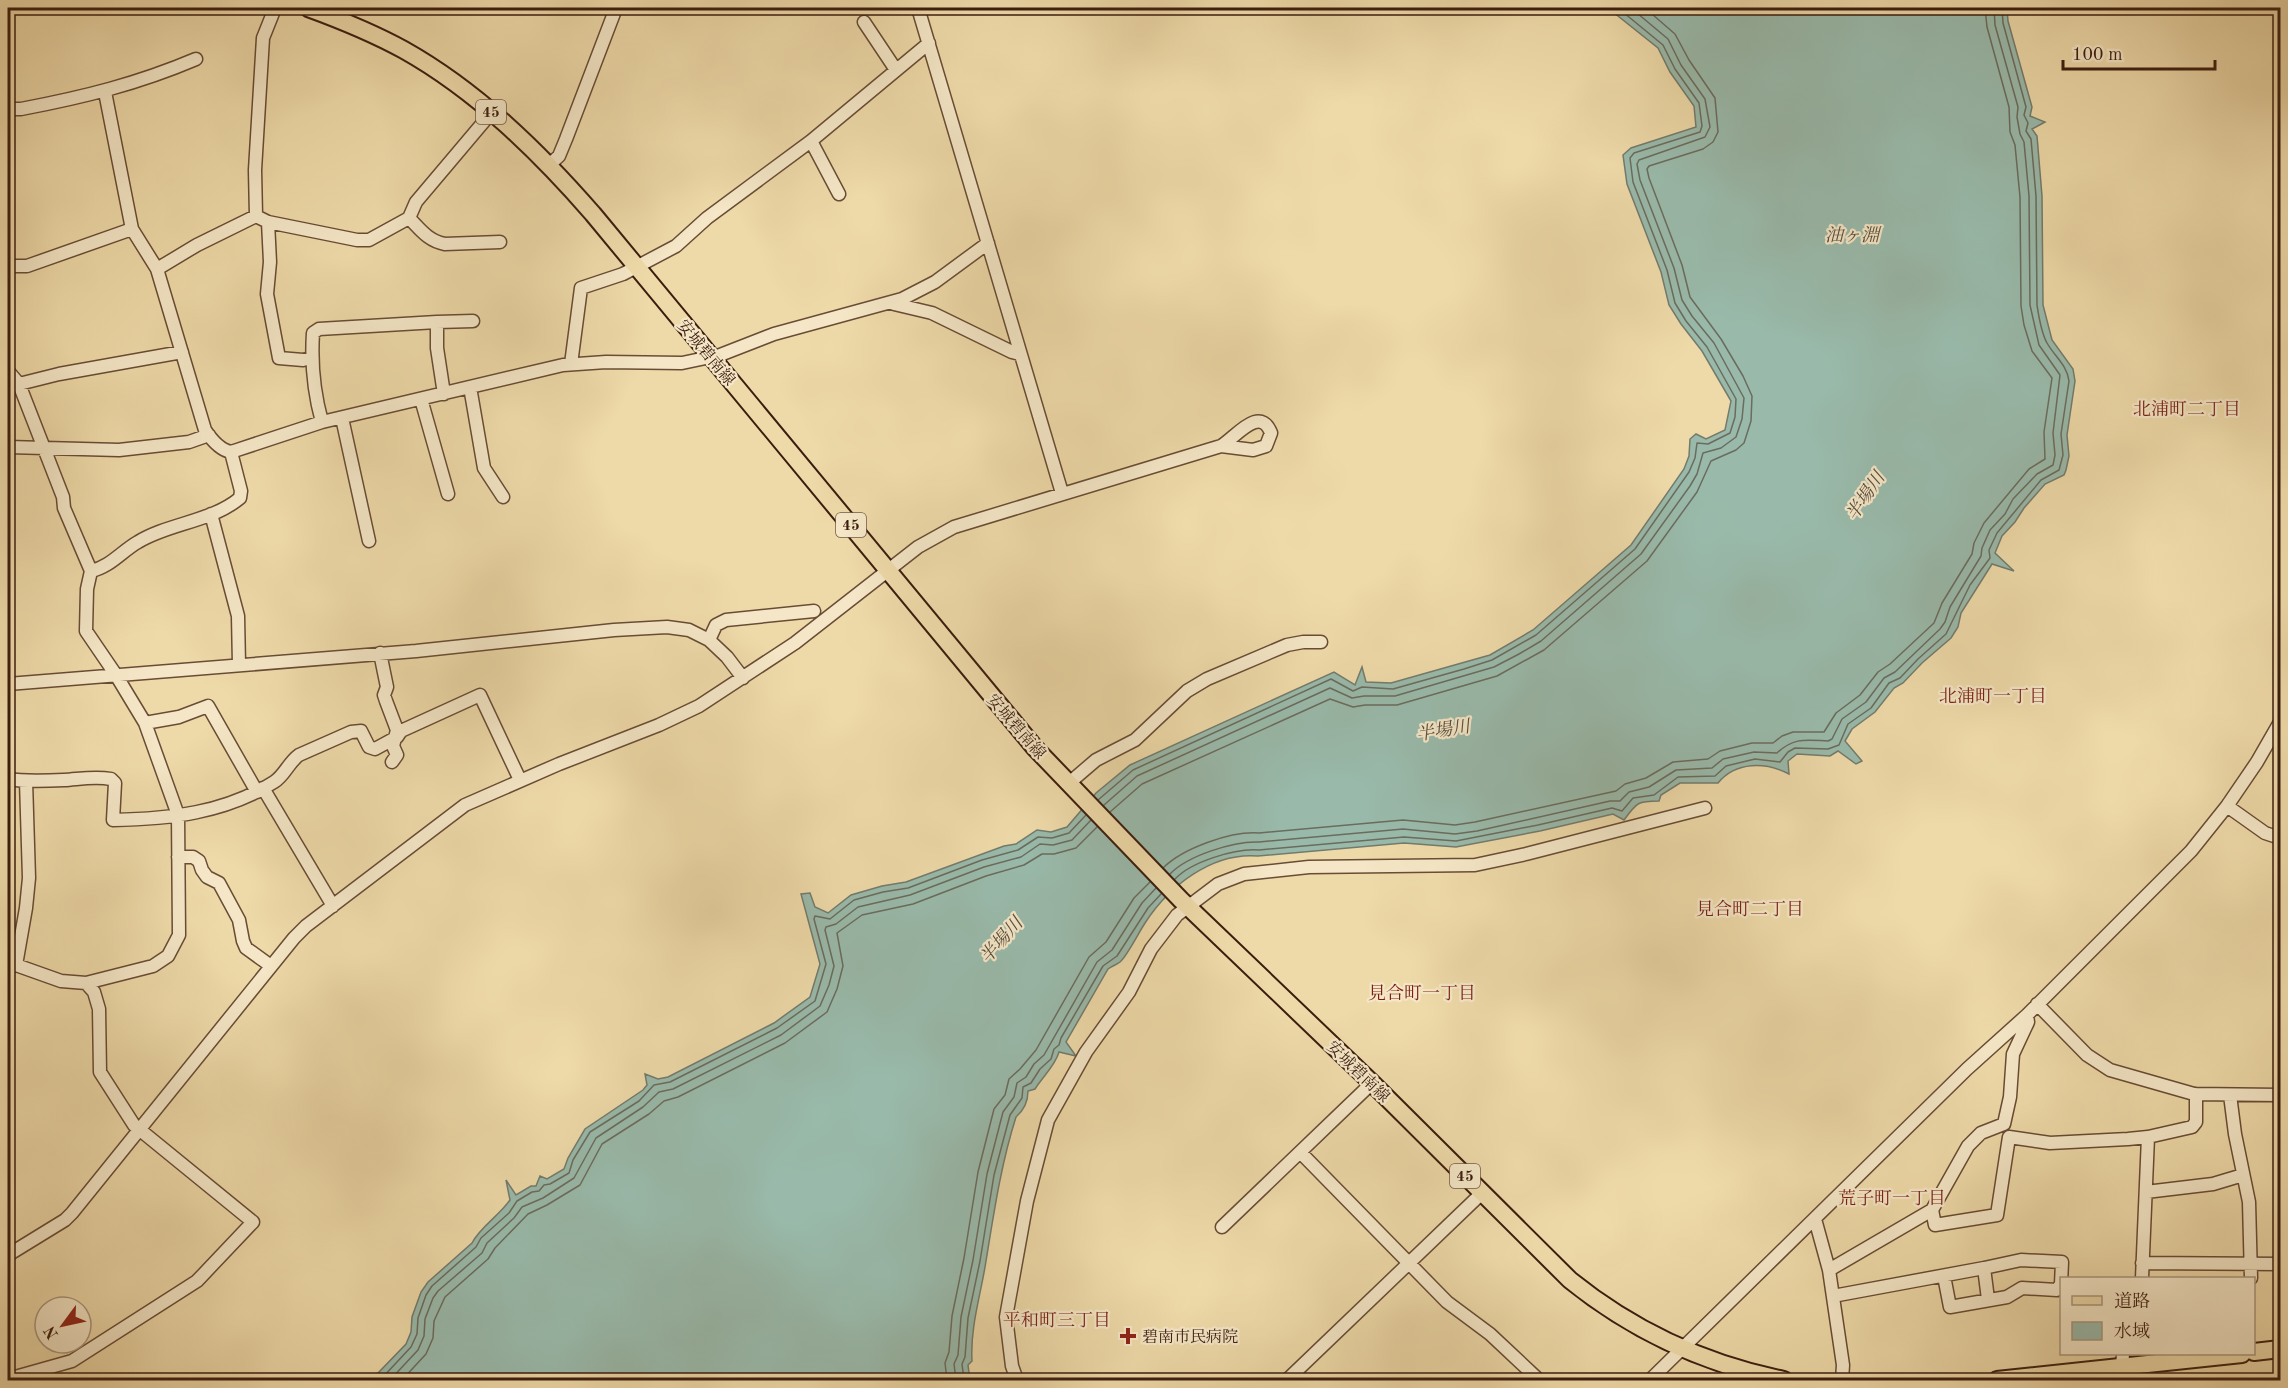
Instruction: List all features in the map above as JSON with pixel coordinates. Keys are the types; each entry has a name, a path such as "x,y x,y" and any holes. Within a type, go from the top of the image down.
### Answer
{"main road":[{"name":"安城碧南線","path":"308,8 345,22 405,51 492,112 549,165 636,266 1002,710 1068,784 1184,903 1372,1083 1570,1280 1597,1302 1645,1331 1683,1349 1752,1374 1784,1380"},
{"path":"2255,1352 2280,1349"},
{"path":"1997,1380 2098,1375 2122,1360 2208,1355"}],"street":[{"path":"256,216 255,170 263,38 275,8"},
{"path":"549,165 558,156 566,139 616,8"},
{"path":"918,8 1062,493"},
{"path":"864,22 896,70"},
{"path":"571,364 581,288 623,274 676,246 707,218 811,141 929,43"},
{"path":"8,109 21,109 105,92 196,59"},
{"path":"105,92 132,229 157,269 202,424 208,435 222,449 231,452 322,422 571,364 682,363 711,357 774,334 888,304 926,288 988,243"},
{"path":"157,269 197,245 256,216 268,222 364,241 375,238 409,218 416,202 492,112"},
{"path":"811,141 839,194"},
{"path":"409,218 429,239 436,242 445,244 500,242"},
{"path":"268,222 270,262 267,294 279,358 303,360 311,358"},
{"path":"8,266 27,266 132,229"},
{"path":"888,304 932,313 1020,354"},
{"path":"322,422 311,358 313,333 319,329 473,321"},
{"path":"437,322 436,348 444,394"},
{"path":"19,384 59,374 182,352"},
{"path":"8,371 19,384 63,497 64,508 91,571 87,589 86,631 145,723 178,815 179,935 172,951 153,966 86,983 62,981 12,966 29,878 26,782"},
{"path":"470,387 484,468 503,497"},
{"path":"421,399 448,494"},
{"path":"342,418 369,541"},
{"path":"8,447 119,450 189,442 208,435"},
{"path":"8,1255 65,1220 299,933 465,805 699,706 813,630 925,542 954,527 1221,446"},
{"path":"91,571 112,561 145,538 211,514 236,501 241,495 231,452"},
{"path":"211,514 238,616 239,665"},
{"path":"709,640 716,625 726,620 814,611"},
{"path":"8,684 667,627 689,630 709,640 727,657 743,678"},
{"path":"1068,784 1096,760 1135,740 1187,691 1207,679 1287,645 1321,642"},
{"path":"380,653 387,687 384,695 398,730 393,746 397,755 392,762"},
{"path":"8,779 26,782 76,778 111,779 115,783 113,820 178,815 240,801 282,775 291,761 299,755 351,732 360,731 369,747 375,748 397,736 401,731 480,695 520,780"},
{"path":"145,723 179,717 208,706 333,906"},
{"path":"1650,1380 1968,1069 2027,1015 2191,851 2227,806 2280,722"},
{"path":"2227,806 2265,833 2280,838"},
{"path":"1017,1380 1012,1366 1006,1317 1028,1201 1048,1120 1086,1052 1129,992 1151,949 1184,903 1218,884 1244,874 1309,867 1475,865 1705,808"},
{"path":"178,857 193,857 199,861 207,877 219,883 239,920 246,948 271,966"},
{"path":"8,1379 72,1360 178,1293 205,1274 253,1222 138,1129 100,1072 99,1009 94,992 86,983"},
{"path":"2037,1004 2087,1055 2110,1070 2196,1094 2280,1095"},
{"path":"1829,1270 1932,1210 1968,1146 1981,1133 2004,1124 2010,1098 2013,1054 2028,1022 2027,1015"},
{"path":"1222,1227 1372,1083"},
{"path":"1932,1210 1935,1226 1997,1215 2008,1142 2012,1136 2050,1143 2148,1137 2195,1125 2196,1094"},
{"path":"2230,1095 2235,1134 2249,1202 2251,1277"},
{"path":"2142,1277 2148,1137"},
{"path":"1301,1153 1447,1302 1490,1334 1539,1380"},
{"path":"2146,1192 2214,1184 2243,1175"},
{"path":"1287,1380 1482,1193"},
{"path":"1815,1219 1829,1270 1843,1365 1842,1380"},
{"path":"1833,1296 2021,1260 2062,1262 2061,1277"},
{"path":"2142,1263 2280,1264"},
{"path":"1984,1268 1988,1299"},
{"path":"1944,1276 1950,1307 2007,1297 2022,1288 2057,1290 2060,1286"}],"water":[{"name":"油ヶ淵","path":"1608,8 2007,8 2008,21 2032,107 2030,116 2045,122 2032,129 2037,136 2042,196 2043,305 2052,340 2073,369 2075,381 2067,435 2069,456 2064,475 2045,484 2002,536 1995,553 2014,571 1992,564 1961,613 1958,627 1951,638 1903,683 1894,688 1875,712 1852,729 1845,741 1862,761 1856,764 1838,751 1830,756 1797,754 1788,761 1789,774 1771,767 1742,767 1725,776 1718,783 1680,783 1661,795 1659,801 1646,801 1638,804 1624,820 1613,814 1456,847 1404,843 1241,856 1208,866 1193,874 1166,896 1145,923 1123,959 1108,969 1066,1042 1076,1056 1059,1052 1035,1089 1028,1091 1025,1106 1016,1117 1002,1170 976,1311 972,1361 968,1365 970,1380 357,1380 378,1373 406,1344 421,1292 428,1282 472,1243 480,1231 510,1200 506,1180 516,1195 531,1186 536,1186 540,1176 547,1179 564,1169 585,1129 643,1090 647,1085 645,1074 658,1079 668,1077 774,1023 810,997 820,964 801,894 810,893 815,907 828,913 851,895 906,882 1004,846 1016,844 1037,830 1051,832 1067,827 1096,793 1130,765 1334,672 1355,685 1362,667 1366,682 1391,683 1490,655 1533,630 1631,545 1684,469 1689,456 1690,439 1696,434 1706,439 1725,430 1731,401 1702,351 1669,305 1661,272 1627,184 1623,155 1631,148 1696,127 1694,106 1670,72 1658,48"}],"place":[{"name":"碧南市民病院","path":"1128,1336"}],"district":[{"name":"北浦町二丁目","path":"2187,409"},
{"name":"北浦町一丁目","path":"1993,696"},
{"name":"見合町二丁目","path":"1750,909"},
{"name":"見合町一丁目","path":"1422,993"},
{"name":"荒子町一丁目","path":"1892,1198"},
{"name":"平和町三丁目","path":"1057,1320"}],"water label":[{"name":"半場川","path":"1865,496"},
{"name":"半場川","path":"1443,730"},
{"name":"半場川","path":"1001,940"}]}
